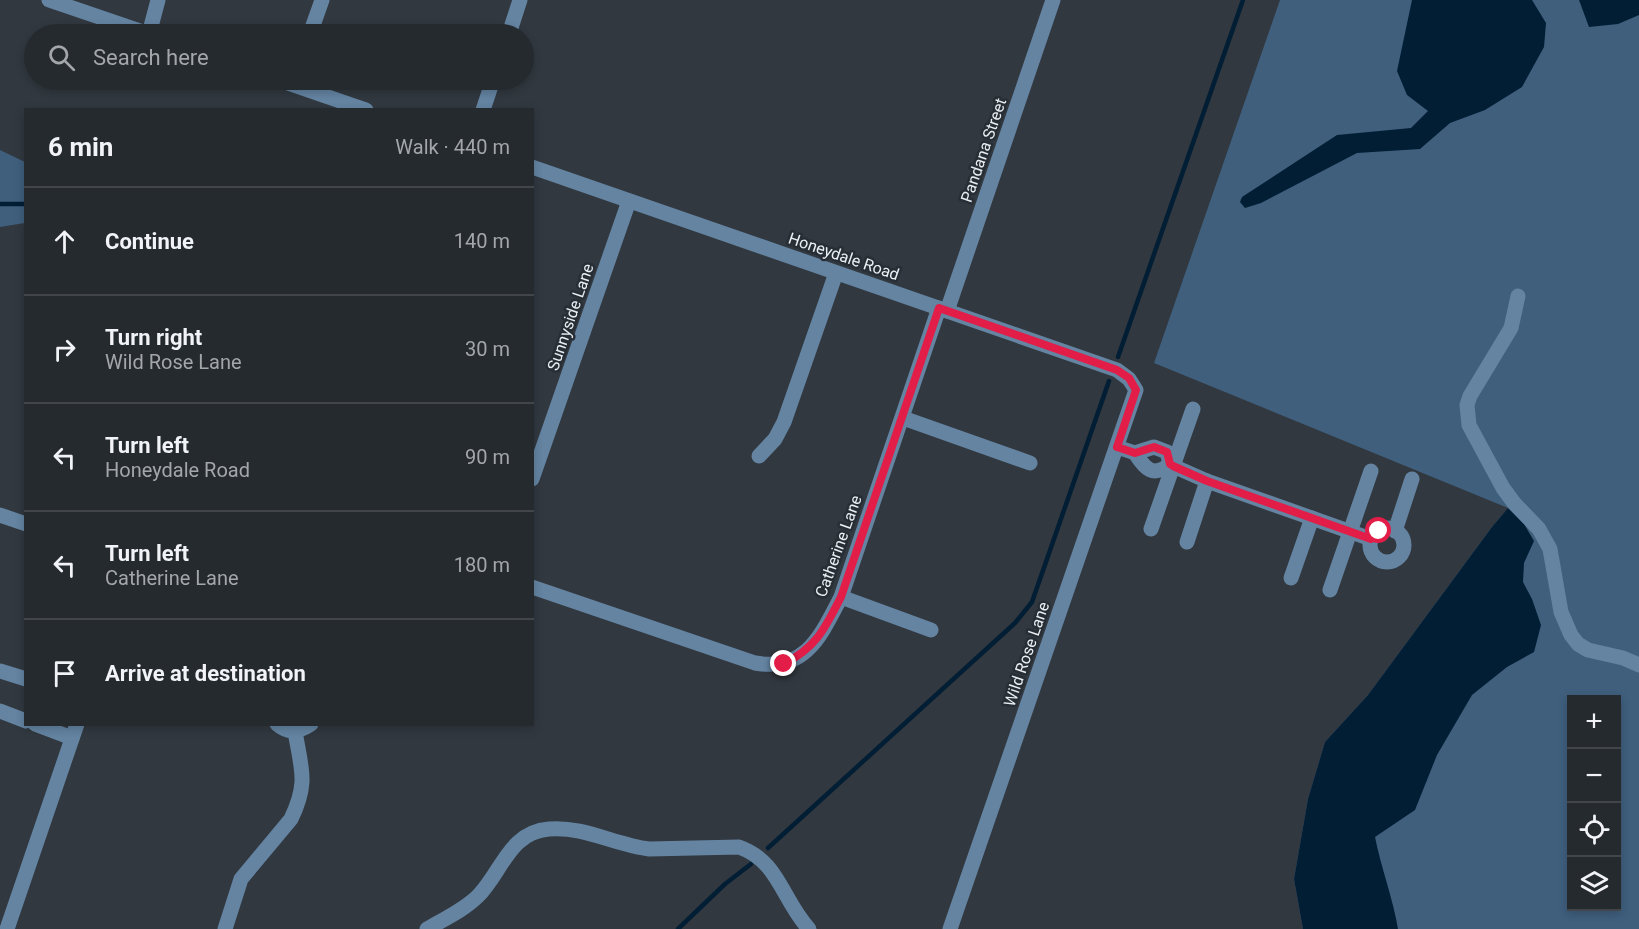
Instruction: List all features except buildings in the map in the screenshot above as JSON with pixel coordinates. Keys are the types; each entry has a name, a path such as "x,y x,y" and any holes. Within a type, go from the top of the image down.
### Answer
{"street":[{"path":"49,0 120,24"},
{"path":"152,24 158,0"},
{"path":"314,24 322,0"},
{"path":"512,24 520,0"},
{"name":"Pandana Street","path":"943,310 1053,0"},
{"path":"313,90 361,108"},
{"path":"484,108 490,90"},
{"name":"Honeydale Road","path":"534,168 1117,370 1129,378 1136,390"},
{"name":"Sunnyside Lane","path":"534,473 629,201"},
{"path":"759,456 775,439 784,422 836,273"},
{"path":"1518,296 1511,328 1470,396 1467,405 1469,425 1503,488 1545,538 1552,560 1561,612 1571,635 1578,644 1588,650 1623,658 1639,665"},
{"name":"Catherine Lane","path":"534,588 738,658 770,666 784,664 798,657 821,635 841,597 943,310"},
{"name":"Wild Rose Lane","path":"950,929 1136,390"},
{"path":"1151,529 1193,409"},
{"path":"903,418 1030,463"},
{"path":"1117,447 1135,453 1144,467 1158,472 1172,465"},
{"path":"1172,465 1207,481 1371,539"},
{"path":"1330,590 1371,471"},
{"path":"1395,531 1412,479"},
{"path":"1187,542 1207,481"},
{"path":"0,515 24,523"},
{"path":"1291,578 1312,518"},
{"path":"1384,529 1395,531 1400,534 1404,545 1401,555 1392,561 1382,561 1373,555 1371,539 1374,534 1384,529"},
{"path":"841,597 931,630"},
{"path":"0,671 24,678"},
{"path":"0,711 24,720"},
{"path":"6,921 75,731 46,726"},
{"path":"280,726 288,731 296,731 307,726"},
{"path":"225,929 241,879 291,819 297,808 304,780 296,731"},
{"path":"427,929 476,897 515,843 537,831 550,829 580,831 642,848 731,846 752,851 763,858 792,907 809,929"}],"shaded area":[{"path":"1280,0 1639,0 1639,929 1303,929 1294,879 1308,799 1325,742 1368,695 1508,508 1154,363"},
{"path":"1412,0 1532,0 1546,23 1544,47 1522,87 1485,110 1450,123 1420,149 1357,153 1261,203 1245,208 1240,202 1242,197 1337,135 1411,128 1428,111 1407,95 1397,71"},
{"path":"1579,0 1639,0 1639,15 1618,24 1589,27"},
{"path":"0,150 24,162 24,223 0,227"},
{"path":"1508,508 1524,524 1534,541 1524,563 1523,582 1541,625 1534,652 1507,667 1472,695 1437,755 1415,810 1375,837 1398,929 1303,929 1294,879 1308,799 1325,742 1368,695"}],"waterway":[{"path":"1118,357 1243,0"},
{"path":"0,204 24,204"},
{"path":"768,848 1015,623 1032,602 1109,381"},
{"path":"678,929 725,884 751,864"}],"route":[{"path":"784,664 798,657 821,635 841,597 939,308 1117,370 1129,378 1136,390 1117,447 1135,453 1154,447 1167,452 1170,464 1173,466 1207,481 1371,539 1379,531"}]}
